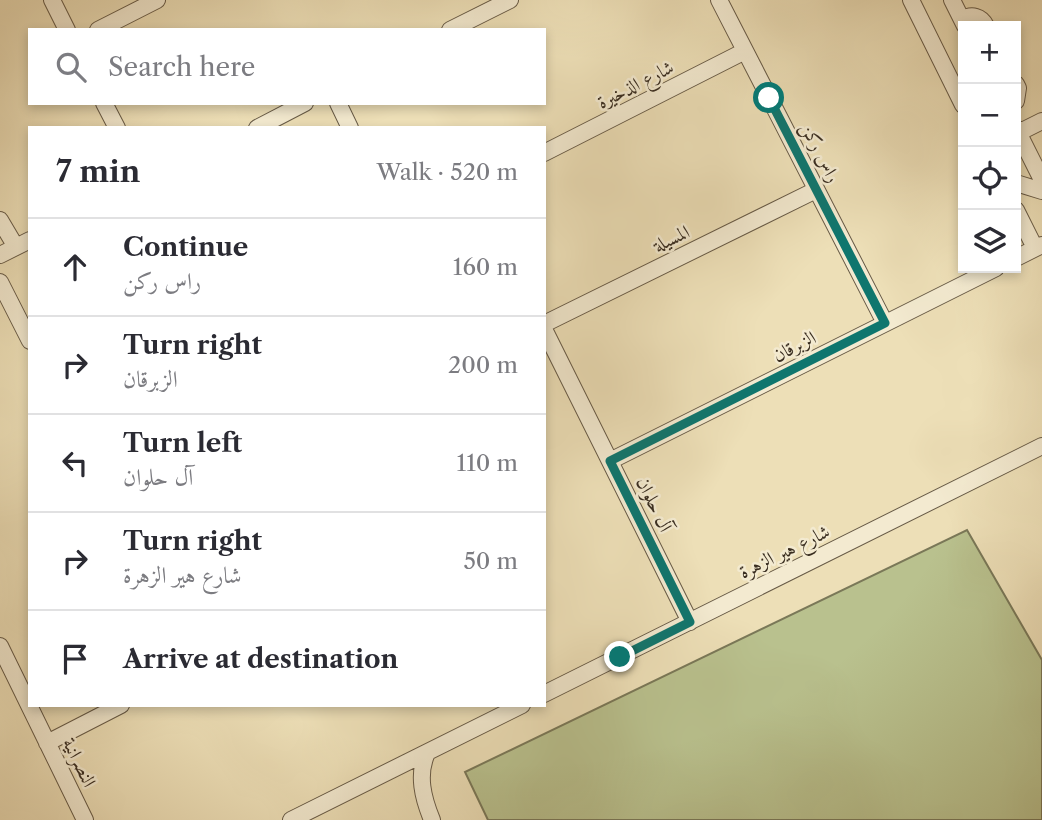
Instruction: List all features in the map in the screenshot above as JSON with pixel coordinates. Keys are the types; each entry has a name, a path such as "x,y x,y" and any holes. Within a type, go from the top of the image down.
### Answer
{"street":[{"path":"52,0 65,28"},
{"path":"102,28 157,0"},
{"path":"453,28 487,5 510,0"},
{"name":"راس ركن","path":"719,0 885,323"},
{"path":"911,0 958,95"},
{"path":"952,0 962,21"},
{"path":"964,21 968,16 984,21"},
{"name":"شارع الذخيرة","path":"546,152 745,51"},
{"path":"105,105 116,126"},
{"path":"261,126 301,105"},
{"path":"339,105 350,126"},
{"path":"1021,129 1042,121"},
{"path":"1021,138 1042,180"},
{"path":"1021,185 1042,191"},
{"name":"المسيلة","path":"546,323 816,190"},
{"path":"1021,218 1038,247 1021,256"},
{"path":"0,220 23,244 0,255"},
{"name":"الزبرقان","path":"610,461 986,273"},
{"path":"0,282 28,337"},
{"name":"آل حلوان","path":"546,333 690,622"},
{"name":"شارع هير الزهرة","path":"546,693 1042,446"},
{"name":"النصرانية","path":"0,646 28,704"},
{"name":"النصرانية","path":"30,707 85,820"},
{"path":"47,743 117,707"},
{"path":"291,820 518,707"},
{"path":"427,753 421,783 432,820"},
{"path":"405,763 416,779 425,820"}],"green space":[{"path":"967,530 1042,660 1042,820 488,820 465,772"}],"route":[{"path":"620,657 690,622 610,461 885,323 769,98"}]}
